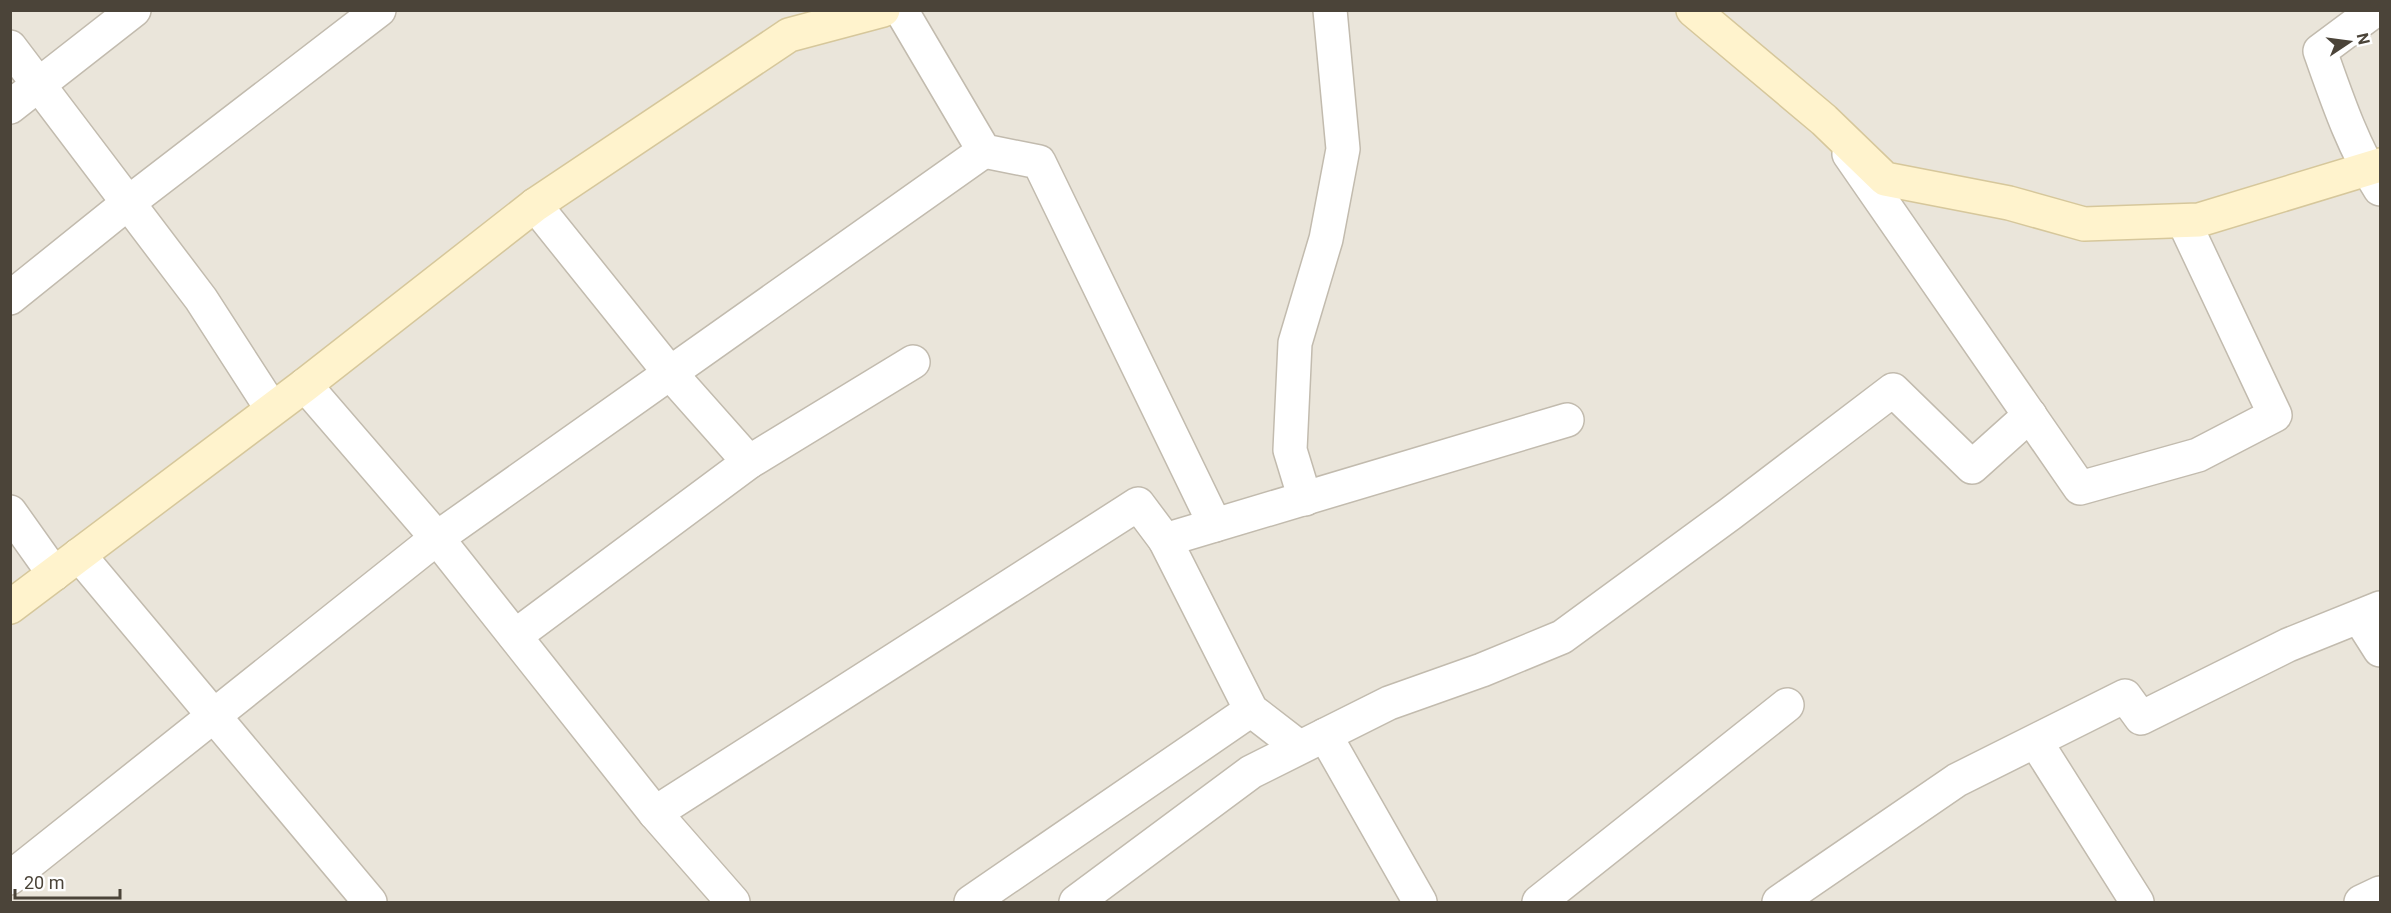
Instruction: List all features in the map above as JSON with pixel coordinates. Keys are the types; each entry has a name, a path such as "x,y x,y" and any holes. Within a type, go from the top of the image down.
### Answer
{"street":[{"path":"10,106 134,10"},
{"path":"10,298 128,203 379,10"},
{"path":"10,607 305,385 535,205 789,35 883,10"},
{"path":"901,10 984,151"},
{"path":"1305,499 1290,450 1295,343 1326,239 1343,149 1330,10"},
{"path":"1693,10 1830,126 1884,180 2009,203 2084,224 2199,220 2376,174 2339,106 2320,51 2375,10"},
{"path":"10,47 201,299 272,409"},
{"path":"1830,126 2080,488 2198,455 2275,415 2184,222"},
{"path":"10,878 437,538 984,151 1039,162 1215,525"},
{"path":"535,205 670,373 748,462"},
{"path":"515,636 748,462 913,362"},
{"path":"305,385 437,538 655,813 733,903"},
{"path":"1076,903 1251,772 1389,703 1513,659 1562,637 1730,514 1893,390 1972,467 2030,415"},
{"path":"1165,540 1567,420"},
{"path":"655,813 1138,504 1165,540 1251,710 1312,741 1419,903"},
{"path":"10,513 66,565 215,716 370,903"},
{"path":"1779,903 1957,780 2126,696 2141,718 2288,645 2370,613 2380,650"},
{"path":"1539,903 1787,705"},
{"path":"971,903 1251,710"},
{"path":"2036,742 2137,903"},
{"path":"2361,903 2380,893"}],"shaded area":[{"path":"11,11 2380,11 2380,902 11,902"}]}
